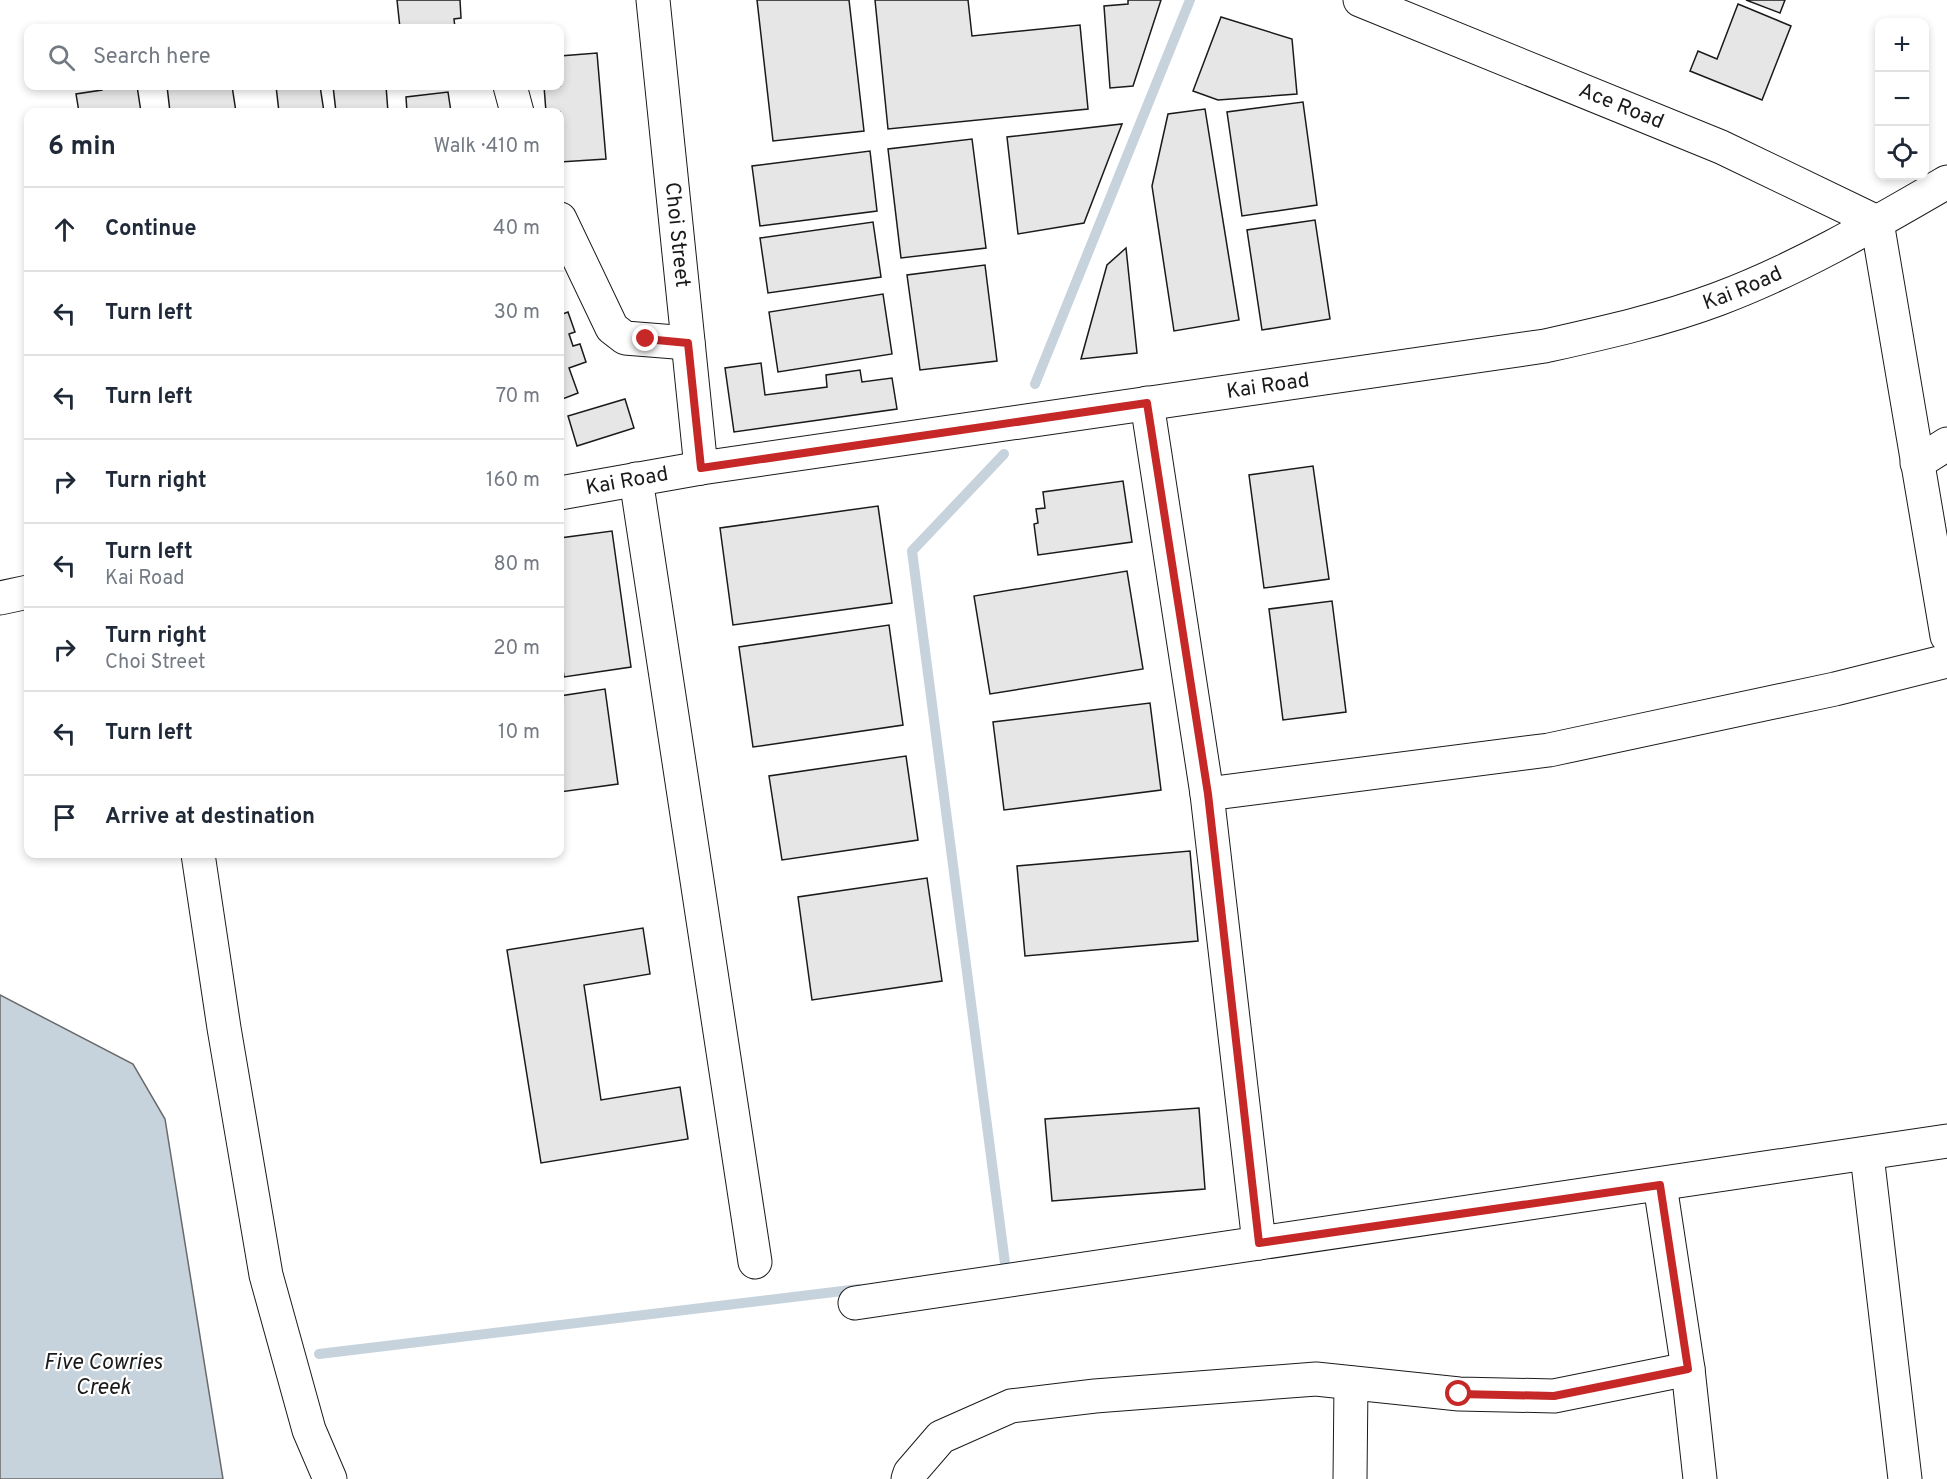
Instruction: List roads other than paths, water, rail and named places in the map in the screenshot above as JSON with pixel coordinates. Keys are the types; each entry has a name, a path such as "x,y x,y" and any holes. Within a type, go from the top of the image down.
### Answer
{"street":[{"name":"Choi Street","path":"653,0 701,468"},
{"name":"Ace Road","path":"1360,0 1721,147 1877,222"},
{"path":"511,90 516,108"},
{"name":"Kai Road","path":"564,492 701,468 1545,346 1631,326 1718,299 1799,264 1947,182"},
{"path":"1877,222 1947,636"},
{"path":"564,227 612,328 625,338 688,343"},
{"path":"1147,403 1208,794 1259,1243"},
{"path":"1917,463 1947,444"},
{"path":"636,479 756,1262"},
{"path":"0,598 24,593"},
{"path":"1208,794 1549,750 1835,689 1947,661"},
{"path":"199,858 224,1028 266,1275 309,1430 330,1479"},
{"path":"855,1303 1867,1155 1947,1141"},
{"path":"1867,1155 1905,1479"},
{"path":"1660,1185 1688,1369 1700,1479"},
{"path":"908,1479 910,1473 941,1437 1011,1406 1095,1396 1316,1379 1459,1394 1554,1396 1688,1369"},
{"path":"1350,1479 1351,1383"}],"water":[{"name":"Five Cowries Creek","path":"0,995 133,1064 165,1119 223,1479 0,1479"}],"waterway":[{"path":"1035,384 1190,0"},
{"path":"999,1272 1006,1271 912,551 1004,454"},
{"path":"319,1354 859,1289"}]}
